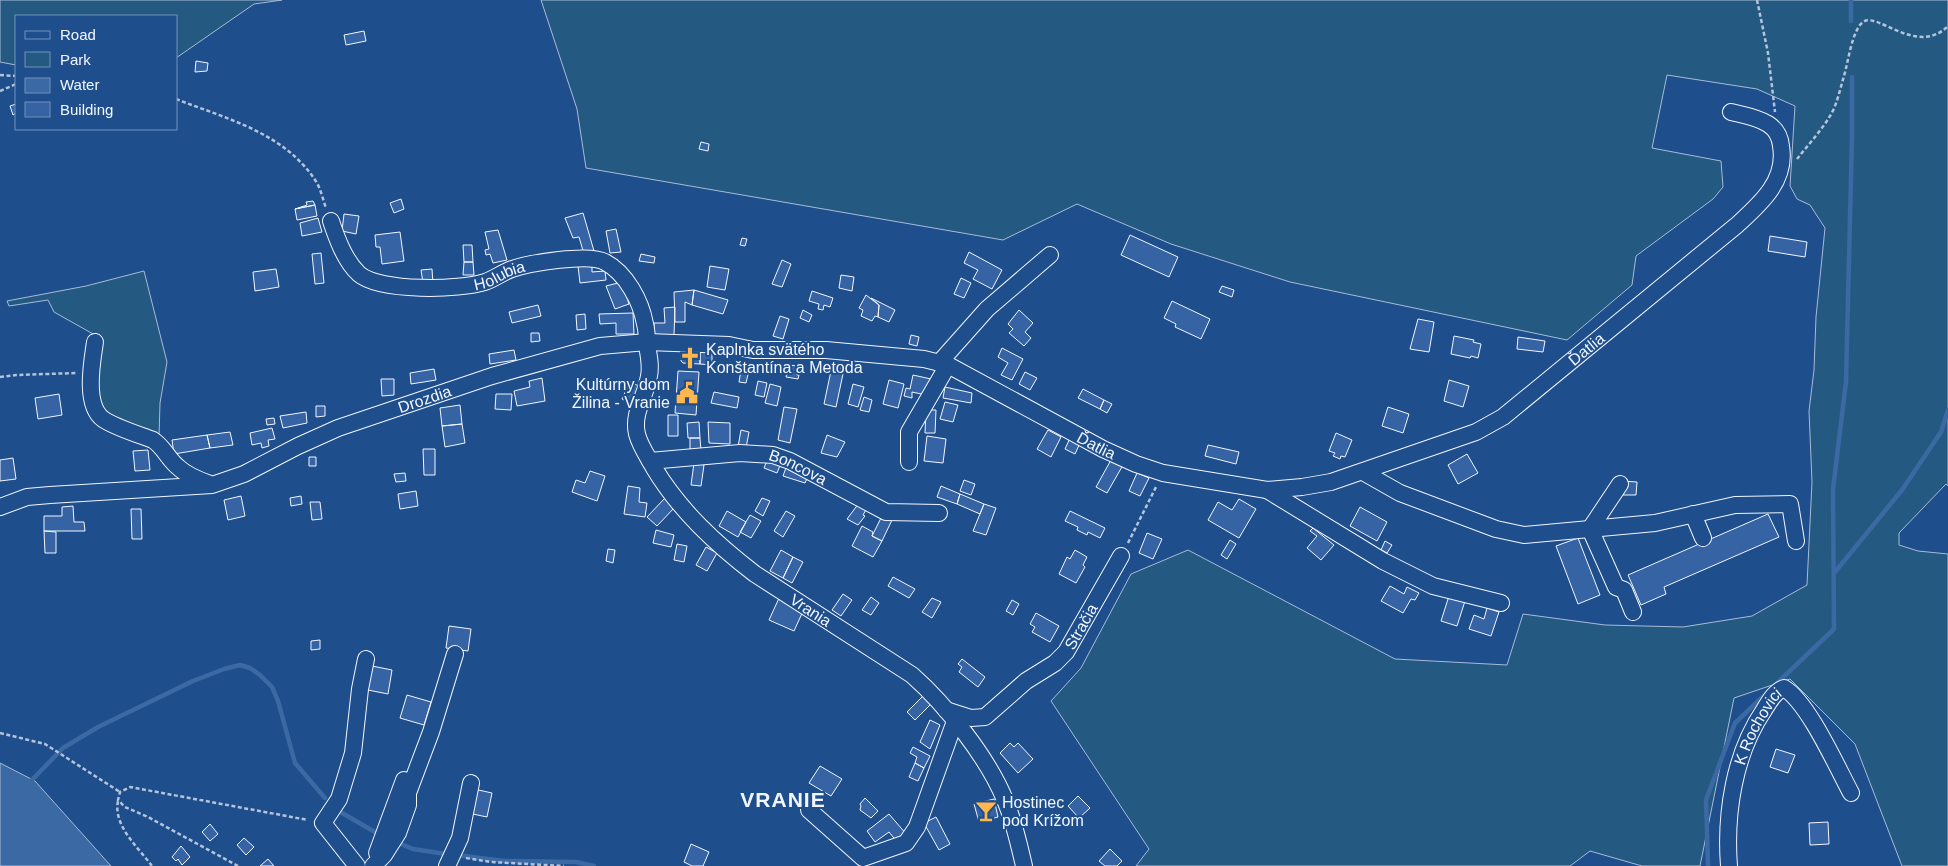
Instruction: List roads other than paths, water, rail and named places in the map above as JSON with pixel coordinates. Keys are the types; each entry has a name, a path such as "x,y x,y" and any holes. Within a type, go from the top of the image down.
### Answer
{"street":[{"name":"Ďatlia","path":"647,342 729,345 753,350 826,350 924,359 943,364 1103,449 1136,464 1163,473 1267,490 1331,482 1476,432 1503,417 1737,225 1767,195 1778,177 1782,164 1782,150 1776,130 1760,120 1731,112"},
{"name":"Holubia","path":"331,221 337,240 358,273 376,281 411,287 445,288 472,286 512,269 560,260 595,259 604,261 623,276 628,284 645,321 647,342"},
{"path":"909,462 910,432 943,364 987,309 1050,254"},
{"path":"95,342 91,373 93,400 96,411 103,419 153,440 159,444 176,466 212,485"},
{"name":"Vrania","path":"647,342 650,374 647,389 636,414 635,424 638,436 659,476 695,523 731,555 755,574 912,675 951,716 987,764 998,783 1015,829 1024,866"},
{"name":"Drozdia","path":"0,506 35,497 212,485 244,474 338,428 425,398 573,352 600,346 647,342"},
{"name":"Boncova","path":"650,461 740,453 772,455 790,461 886,512 939,513"},
{"path":"1363,472 1400,493 1496,529 1524,535 1655,523 1735,505 1790,504 1796,541"},
{"path":"1590,529 1620,484"},
{"name":"Ďatlia","path":"1267,490 1383,562 1433,586 1501,603"},
{"path":"1693,514 1703,538"},
{"path":"1590,529 1616,587 1624,590 1633,612"},
{"name":"Stračia","path":"951,716 985,717 1026,681 1055,664 1066,652 1121,556"},
{"path":"371,866 384,855 398,833 408,805 408,793 431,732 455,654"},
{"path":"357,866 322,823 339,799 353,753 360,689 366,659"},
{"name":"K Rochovici","path":"1729,866 1728,823 1730,804 1742,756 1747,740 1760,715 1774,695 1784,688 1792,694 1814,722 1851,793"},
{"path":"809,810 863,858 906,843 917,827 951,716"},
{"path":"371,866 419,734"},
{"path":"450,862 460,838 471,783"}],"water":[{"path":"0,763 35,781 111,866 0,866"}],"waterway":[{"path":"1851,0 1851,21"},
{"path":"1708,866 1706,800 1735,723 1834,629 1833,489 1846,382 1852,77"},
{"path":"1835,572 1902,490 1941,432 1948,410"},
{"path":"28,784 63,748 98,727 193,681 240,665 250,668 272,687 278,701 295,763 325,798"},
{"path":"337,810 380,835"},
{"path":"396,842 413,849 446,854"},
{"path":"456,855 504,861 576,862 594,866"}],"place":[{"name":"Kaplnka svätého Konštantína a Metoda","path":"690,358"},
{"name":"Kultúrny dom Žilina - Vranie","path":"687,393"},
{"name":"Hostinec pod Krížom","path":"986,811"}],"district":[{"name":"VRANIE","path":"783,800"}]}
